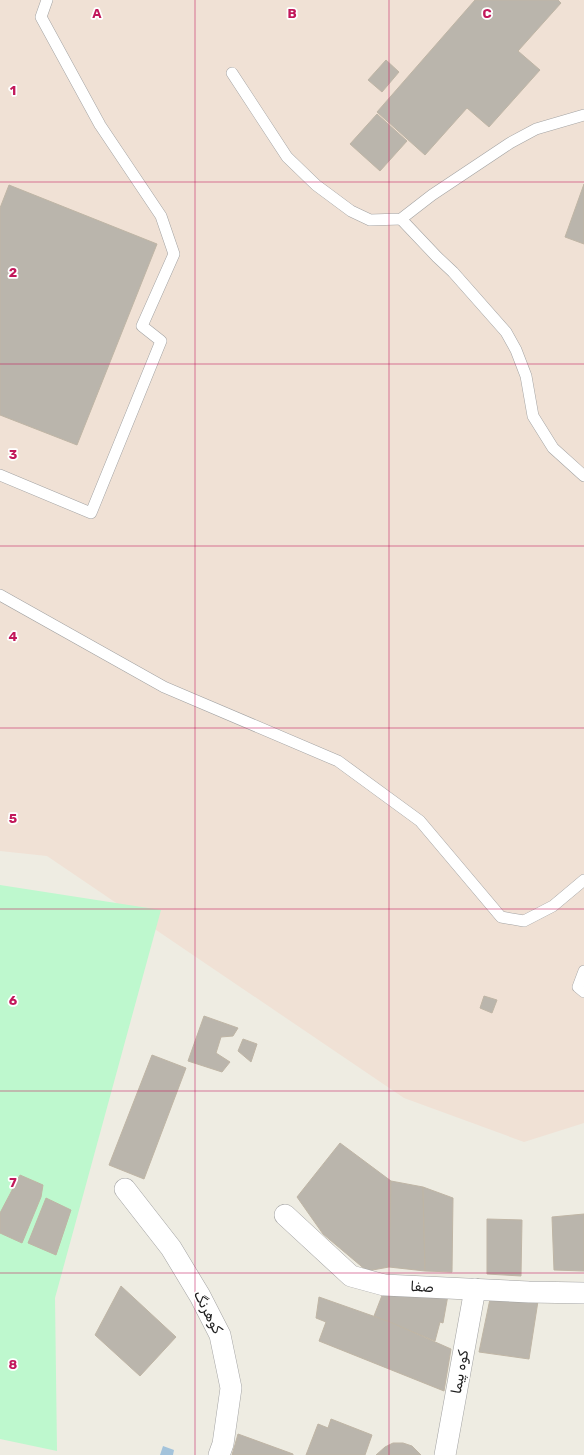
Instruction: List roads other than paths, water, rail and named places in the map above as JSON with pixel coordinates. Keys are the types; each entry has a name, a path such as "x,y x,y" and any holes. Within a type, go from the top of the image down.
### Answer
{"street":[{"name":"کوهرنگ","path":"125,1189 171,1248 200,1296 220,1335 231,1388 219,1455"},
{"name":"صفا","path":"286,1215 351,1276 384,1285 584,1293"},
{"name":"کوه پیما","path":"445,1455 475,1289"}],"lane":[{"path":"0,475 91,513 161,341 142,326 174,254 161,216 100,125 41,17 47,0"},
{"path":"232,73 287,157 316,185 351,212 370,220 401,220 432,195 510,143 536,129 584,115"},
{"path":"401,220 453,272 506,332 516,350 526,376 533,416 554,448 584,476"},
{"path":"0,595 164,688 338,761 420,821 501,917 524,921 553,906 584,880"},
{"path":"584,971 578,988 584,992"}],"water":[{"path":"163,1446 174,1450 173,1455 160,1455"}]}
